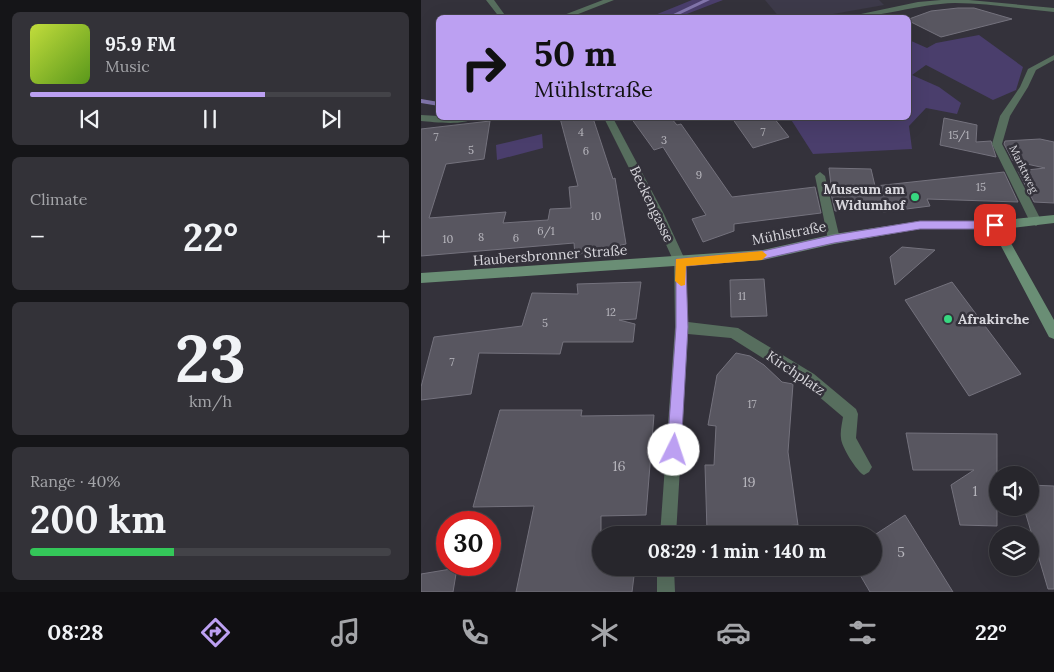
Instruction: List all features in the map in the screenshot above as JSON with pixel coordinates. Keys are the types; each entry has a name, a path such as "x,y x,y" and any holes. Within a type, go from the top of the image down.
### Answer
{"street":[{"path":"490,0 502,15"},
{"path":"567,15 609,0"},
{"path":"861,15 918,4 956,0 1054,10"},
{"name":"Marktweg","path":"1036,222 997,144 1005,116 1024,87 1032,69 1054,57"},
{"path":"421,118 436,119"},
{"name":"Beckengasse","path":"609,120 658,214 680,262 682,327 669,526"},
{"path":"820,176 834,239"},
{"name":"Mühlstraße","path":"680,262 763,255 834,239 920,225 995,225 1054,219"},
{"path":"995,225 1054,333"},
{"name":"Haubersbronner Straße","path":"421,278 680,262"},
{"name":"Kirchplatz","path":"682,327 733,332 809,379 851,414 848,439 864,467"},
{"path":"666,576 666,592"}],"shaded area":[{"path":"692,0 723,0 684,15 655,15"},
{"path":"765,0 879,0 884,5 827,15 778,15"},
{"path":"979,35 1023,67 1016,90 993,100 926,65 912,75 939,87 961,103 957,114 926,108 909,126 912,149 813,154 791,120 911,120 911,41 927,48 936,43"},
{"path":"542,134 543,148 497,160 496,145"}],"building":[{"path":"974,8 1012,19 941,37 911,22 911,18 931,11"},
{"path":"944,118 977,125 976,142 991,141 996,157 940,145"},
{"path":"561,120 594,120 613,179 615,178 626,244 575,255 574,243 421,256 421,129 490,121 484,159 446,164 429,218 506,212 503,223 548,220 550,209 571,208 569,187 578,186"},
{"path":"632,120 673,120 677,125 681,124 732,197 815,187 821,213 734,224 734,231 703,242 692,219 706,215 663,147 654,150"},
{"path":"733,120 776,120 789,137 753,148"},
{"path":"1040,139 1054,142 1054,203 1034,202 1018,171 1045,168 1013,161 1004,144 1005,141"},
{"path":"829,168 871,169 875,186 1004,172 1018,202 927,199 930,206 883,212 882,208 835,211 829,185 831,185"},
{"path":"902,247 935,250 895,285 890,257"},
{"path":"764,279 767,316 731,317 730,280"},
{"path":"641,282 636,319 619,320 635,324 633,342 563,342 560,354 479,353 471,394 421,400 421,387 434,337 522,326 532,293 578,294 577,284"},
{"name":"Afrakirche","path":"952,282 1021,374 969,396 905,300"},
{"path":"736,353 750,356 764,365 782,382 793,384 788,452 798,525 707,526 705,465 714,465 716,426 708,425 717,375"},
{"path":"500,410 582,410 581,416 654,415 646,515 601,516 601,526 592,526 592,576 634,576 632,592 516,592 534,506 473,507"},
{"path":"906,433 997,434 997,466 989,466 989,516 997,516 997,526 960,525 951,485 974,470 913,470"},
{"path":"1039,485 1054,486 1054,589 1048,589 1039,559 1039,526 1029,526 1026,516 1039,516"},
{"path":"905,515 953,592 870,592 861,576 882,576 882,530"},
{"path":"436,572 436,576 456,576 453,592 421,592 421,574"}],"waterway":[{"path":"674,15 707,0"},
{"path":"421,101 436,104"}],"slow traffic":[{"path":"681,281 680,262 762,255"}],"place":[{"name":"Museum am Widumhof","path":"915,197"},
{"name":"Afrakirche","path":"948,319"}],"route":[{"path":"674,450 682,327 680,262 763,255 834,239 920,225 995,225"}]}
